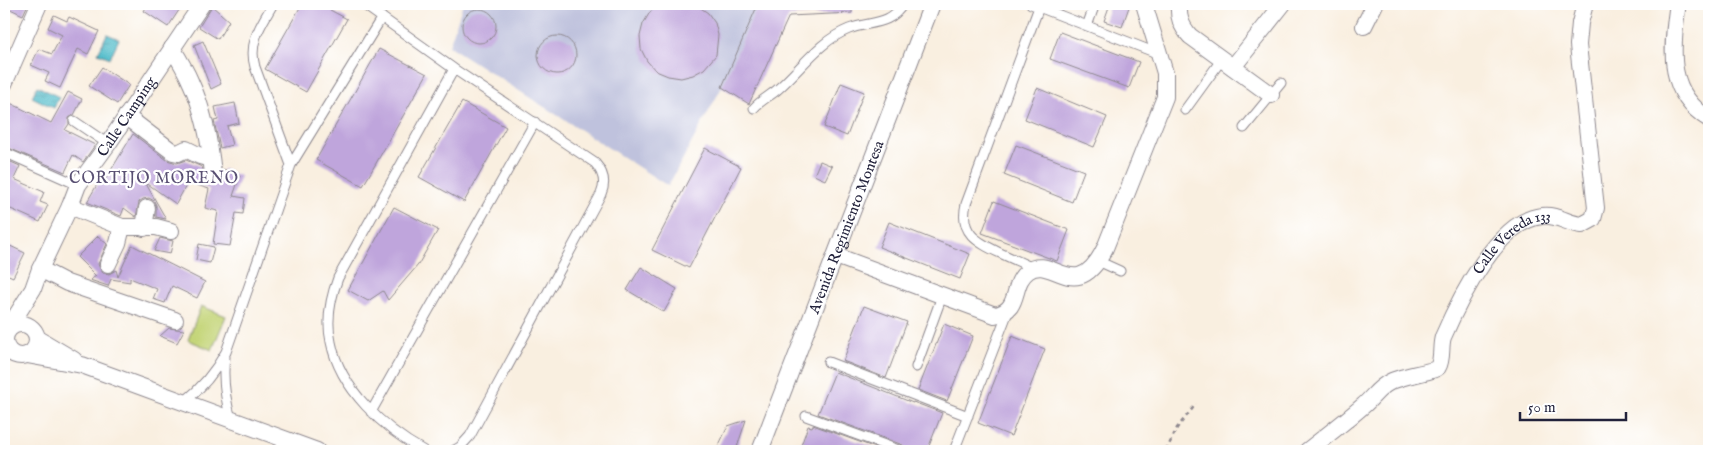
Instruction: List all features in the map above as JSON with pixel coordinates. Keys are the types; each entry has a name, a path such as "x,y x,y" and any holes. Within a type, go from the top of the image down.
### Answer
{"street":[{"path":"4,84 40,4"},
{"name":"Calle Camping","path":"6,332 33,289 78,185 108,144 202,4"},
{"name":"Avenida Regimiento Montesa","path":"760,451 932,4"},
{"path":"836,256 995,315 1009,309 1021,279 1024,274 1033,268 1040,268 1073,277 1086,273 1098,261 1163,104 1166,81 1144,4"},
{"path":"1179,4 1179,18 1185,31 1190,36 1228,63 1276,89"},
{"path":"1228,63 1283,4"},
{"path":"1364,26 1375,4"},
{"name":"Calle Vereda 133","path":"1307,451 1365,404 1382,386 1403,376 1430,372 1438,366 1441,358 1440,345 1446,328 1482,263 1515,226 1524,220 1544,215 1554,216 1582,225 1593,219 1596,208 1578,45 1580,23 1585,4"},
{"path":"1676,10 1672,54 1678,82 1692,107 1709,120"},
{"path":"126,116 173,152 178,153 186,149 200,156 212,166 205,126 191,83 172,48"},
{"path":"70,206 122,227 156,227 171,231"},
{"path":"144,228 147,208"},
{"path":"108,264 118,243 122,227"},
{"path":"40,270 68,283 174,320"},
{"name":"Calle Camping","path":"33,289 31,311 34,333"},
{"path":"82,365 21,323 15,324 6,332 4,343 7,354 27,355 82,365 317,451"},
{"path":"27,355 35,349 34,333"}],"lane":[{"path":"273,4 257,31 252,53 255,67 291,165"},
{"path":"363,4 454,69 595,163 604,177 603,189 470,436 460,447 453,451"},
{"path":"754,108 760,101 778,90 822,45 833,37 854,28 882,22 896,13 902,4"},
{"path":"1087,26 1095,4"},
{"path":"1033,268 975,239 966,228 964,212 1035,5 1159,54"},
{"path":"231,419 224,391 223,378 226,352 291,165 382,16"},
{"path":"1185,110 1228,63"},
{"path":"424,451 391,431 353,391 344,376 331,344 329,316 332,296 338,278 454,69"},
{"path":"1244,128 1276,89"},
{"path":"74,121 108,144"},
{"path":"371,412 535,122"},
{"path":"4,152 78,185"},
{"path":"1098,261 1120,271"},
{"path":"916,367 942,296"},
{"path":"954,451 1009,309"},
{"path":"184,402 211,376 226,352"},
{"path":"828,362 968,416"},
{"path":"806,416 901,451"}],"path":[{"path":"1166,451 1177,428 1196,404"}],"shaded area":[{"path":"463,4 758,4 722,87 668,186 449,46"}],"green space":[{"path":"201,306 226,316 212,350 188,340"}],"water":[{"path":"107,34 119,39 110,58 98,53"},
{"path":"37,86 59,97 54,108 32,97"}],"building":[{"path":"4,4 28,4 23,15 4,6"},
{"path":"148,4 183,4 168,27 144,11"},
{"path":"302,4 319,4 347,19 306,92 265,69"},
{"path":"661,4 695,4 708,13 715,23 718,35 716,55 704,69 693,75 681,78 668,76 656,71 647,61 641,49 640,36 643,24 650,12"},
{"path":"758,4 852,4 852,13 789,16 749,104 722,87"},
{"path":"1110,4 1130,4 1122,27 1104,21"},
{"path":"212,6 229,21 218,39 199,27"},
{"path":"479,9 491,14 496,26 491,38 479,43 467,38 462,26 467,14"},
{"path":"54,15 67,21 69,17 99,31 88,54 78,49 60,88 45,81 49,73 31,65 39,49 52,54 62,35 48,28"},
{"path":"1060,32 1139,62 1129,88 1050,59"},
{"path":"557,36 571,41 576,55 571,69 557,74 543,69 538,55 543,41"},
{"path":"203,41 221,84 211,89 194,45"},
{"path":"379,49 427,74 363,186 316,160"},
{"path":"102,67 129,85 117,104 89,86"},
{"path":"841,83 864,92 847,136 824,127"},
{"path":"1037,88 1107,117 1094,147 1025,119"},
{"path":"68,92 82,99 74,115 69,118 69,124 65,130 95,145 83,162 73,155 65,172 4,146 4,100 51,123"},
{"path":"462,102 506,127 464,202 419,177"},
{"path":"235,103 239,123 227,126 232,145 220,148 214,121 218,120 215,107"},
{"path":"133,134 167,160 177,163 186,160 202,167 205,179 209,183 215,184 219,182 222,178 223,169 240,176 233,196 245,198 243,214 236,213 230,246 213,244 218,211 205,208 209,189 188,182 176,204 145,182 166,219 156,217 156,205 149,198 139,202 136,217 124,208 121,216 87,202 98,183 102,185"},
{"path":"1016,145 1084,171 1072,202 1004,175"},
{"path":"705,148 741,167 689,268 652,250"},
{"path":"4,159 20,166 14,179 44,192 40,202 48,205 40,222 4,206"},
{"path":"820,161 832,166 825,180 814,175"},
{"path":"994,201 1069,230 1057,261 982,233"},
{"path":"394,207 438,230 418,265 388,300 383,291 368,301 348,290"},
{"path":"889,222 970,254 960,279 879,247"},
{"path":"98,236 107,244 98,264 103,273 109,274 116,270 118,277 132,245 205,282 197,298 172,286 165,303 153,299 157,289 130,278 130,282 111,279 108,286 90,280 96,276 77,257"},
{"path":"160,238 173,241 170,254 154,251"},
{"path":"4,243 25,253 13,277 4,273"},
{"path":"199,244 214,247 210,263 196,260"},
{"path":"641,267 677,289 664,312 627,290"},
{"path":"864,306 907,322 886,378 843,361"},
{"path":"944,324 973,336 947,401 918,390"},
{"path":"169,328 184,330 177,343 160,336"},
{"path":"1012,336 1045,349 1011,436 978,423"},
{"path":"835,372 942,413 927,451 907,451 903,445 818,414"},
{"path":"746,420 737,447 716,451 728,426"},
{"path":"813,425 884,451 799,451 808,426 812,427"}],"district":[{"name":"CORTIJO MORENO","path":"154,179"}]}
